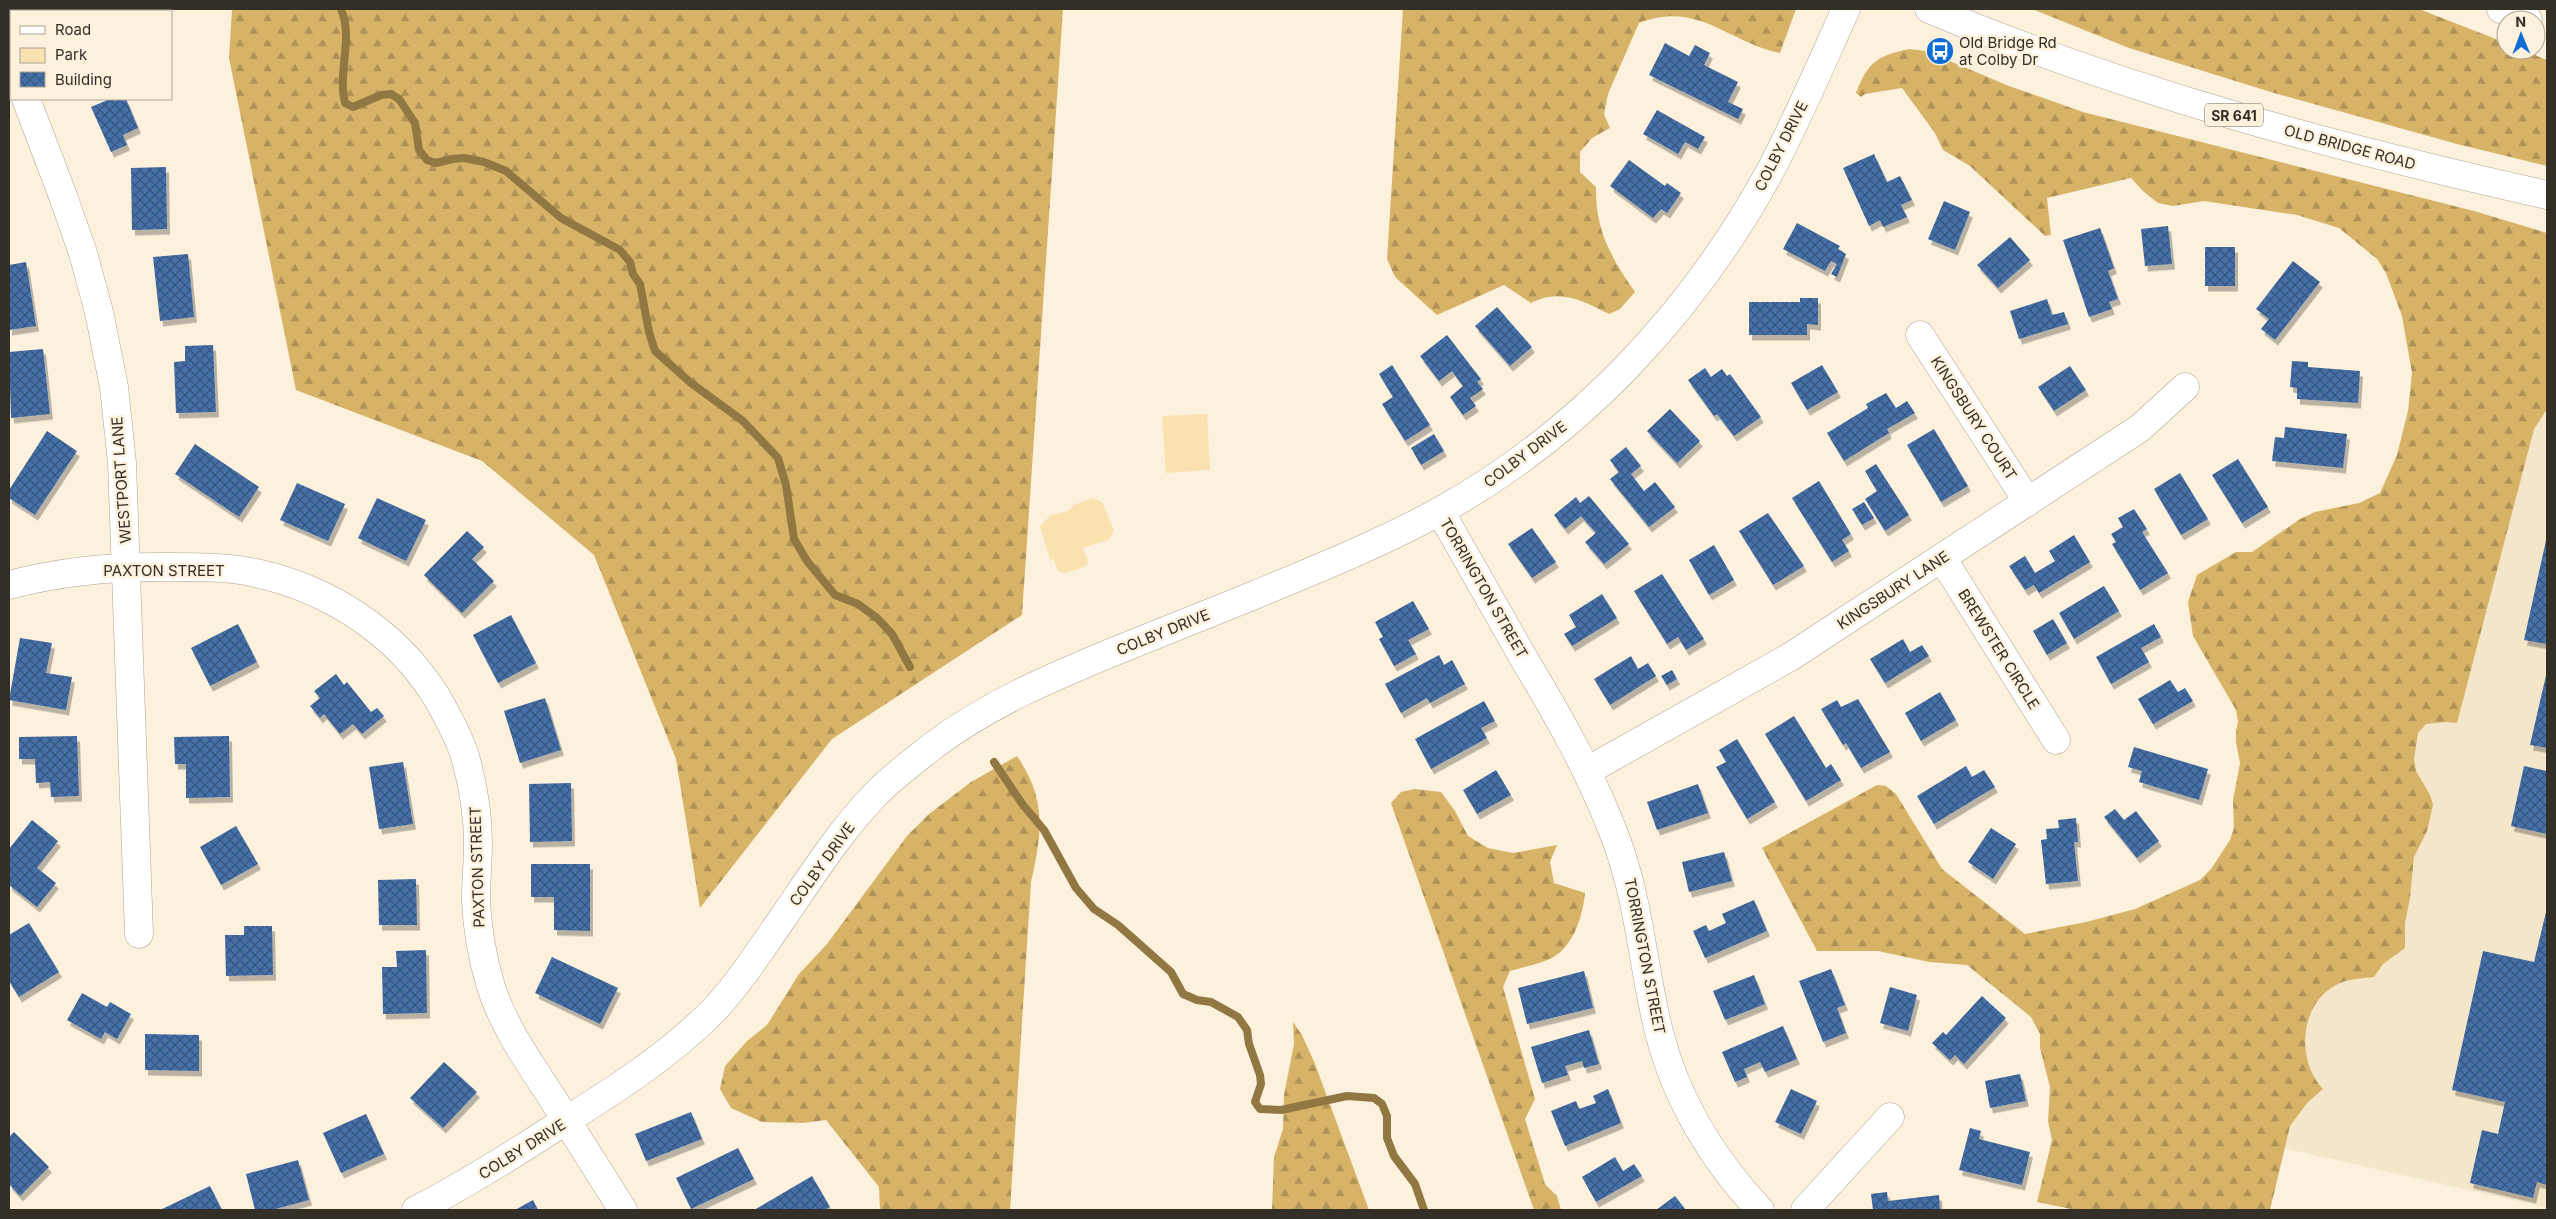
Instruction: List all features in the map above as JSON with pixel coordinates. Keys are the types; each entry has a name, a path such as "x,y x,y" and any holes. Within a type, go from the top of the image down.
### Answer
{"street":[{"name":"COLBY DRIVE","path":"416,1210 468,1183 638,1075 666,1053 712,1012 747,969 832,848 874,795 902,770 964,724 1024,690 1345,557 1440,511 1512,466 1566,424 1635,358 1689,296 1718,255 1768,175 1846,9"},
{"name":"OLD BRIDGE ROAD","path":"1929,9 2067,64 2156,93 2334,144 2547,195"},
{"name":"WESTPORT LANE","path":"26,100 83,254 99,312 114,387 122,463 127,567 139,934"},
{"name":"KINGSBURY COURT","path":"1920,335 2028,502"},
{"name":"KINGSBURY LANE","path":"1587,771 1790,658 2140,428 2184,387"},
{"name":"TORRINGTON STREET","path":"1440,511 1587,771 1627,869 1636,902 1659,1030 1674,1078 1695,1123 1722,1165 1760,1210"},
{"name":"BREWSTER CIRCLE","path":"1942,558 2056,740"},
{"name":"PAXTON STREET","path":"9,585 88,570 127,567 223,568 256,573 296,584 334,601 369,623 401,650 423,675 449,717 464,755 475,802 478,843 476,902 481,945 491,987 507,1028 623,1210"},
{"path":"1805,1210 1890,1117"}],"shaded area":[{"path":"2474,211 2547,233 2547,1208 2247,1140"}],"green space":[{"path":"232,9 1063,9 1022,615 832,739 700,908 676,759 594,555 482,461 296,390 229,58"},
{"path":"1403,9 1796,9 1780,53 1761,48 1696,19 1678,16 1660,17 1639,23 1608,94 1604,114 1610,128 1592,138 1580,152 1580,172 1596,187 1598,216 1606,242 1635,292 1620,309 1609,314 1581,301 1562,296 1531,303 1504,285 1437,315 1395,277 1387,259"},
{"path":"2032,9 2419,9 2496,39 2496,60 2547,60 2547,166 2457,144 2274,93 2129,48"},
{"path":"1909,49 1926,51 2009,86 2083,112 2474,211 2547,233 2547,409 2534,429 2457,723 2426,724 2418,733 2414,759 2416,771 2430,795 2433,805 2427,831 2414,857 2410,898 2405,923 2405,948 2383,964 2374,977 2340,983 2324,994 2315,1006 2309,1019 2305,1049 2314,1077 2323,1089 2307,1103 2290,1126 2270,1210 2076,1210 2037,1202 2052,1140 2048,1121 2050,1087 2040,1048 2040,1034 2031,1017 1967,965 1929,962 1878,951 1817,951 1762,848 1877,785 1886,786 1896,794 1942,869 2025,934 2086,922 2135,909 2200,880 2211,869 2230,840 2234,828 2233,800 2240,763 2236,742 2238,722 2236,710 2193,636 2188,602 2197,575 2236,552 2252,552 2300,519 2315,512 2359,503 2380,493 2397,455 2408,411 2412,373 2402,316 2386,273 2377,259 2339,228 2297,215 2204,201 2173,206 2158,203 2131,178 2047,198 2051,235 2045,236 1970,166 1943,150 1935,133 1902,88 1865,94 1861,97 1856,93 1860,82 1875,62 1889,54"},
{"path":"1207,414 1210,470 1166,473 1162,416"},
{"path":"1092,498 1102,502 1114,531 1108,540 1083,548 1088,562 1085,567 1063,573 1058,571 1054,560 1050,559 1040,526 1051,515 1069,511 1074,505"},
{"path":"1017,756 1027,772 1038,802 1039,832 1038,848 1031,882 1010,1210 880,1210 879,1187 826,1120 803,1123 762,1122 731,1108 720,1089 725,1066 747,1041 767,1025 799,974 827,944 907,836 929,814 971,782"},
{"path":"1415,789 1441,792 1455,811 1468,836 1488,848 1513,853 1557,845 1550,862 1554,883 1585,893 1576,929 1572,938 1560,953 1537,964 1510,971 1503,987 1535,1099 1525,1119 1545,1184 1557,1196 1561,1210 1534,1210 1391,803 1401,792"},
{"path":"1293,1022 1302,1035 1315,1064 1369,1210 1272,1210 1274,1157 1283,1129 1284,1095 1294,1044"}],"building":[{"path":"66,9 112,9 112,10"},
{"path":"1665,43 1689,56 1695,45 1710,53 1704,65 1738,82 1728,102 1743,109 1738,119 1649,75"},
{"path":"108,100 126,100 138,128 123,135 127,145 111,152 91,107"},
{"path":"1657,110 1705,137 1698,149 1685,142 1678,154 1643,134"},
{"path":"1874,154 1887,182 1900,176 1912,200 1901,205 1907,217 1883,227 1880,220 1869,226 1843,168"},
{"path":"1629,160 1665,186 1667,183 1681,193 1667,213 1661,209 1653,218 1610,186"},
{"path":"166,167 167,229 132,230 131,168"},
{"path":"1944,201 1970,212 1955,250 1928,239"},
{"path":"1797,223 1840,246 1838,249 1846,254 1837,277 1831,274 1837,264 1831,261 1825,271 1783,249"},
{"path":"2168,226 2172,264 2145,266 2141,229"},
{"path":"2100,228 2114,268 2108,271 2118,299 2109,302 2112,309 2089,317 2063,240"},
{"path":"2010,237 2030,260 1998,288 1977,265"},
{"path":"2205,247 2235,247 2235,286 2205,286"},
{"path":"188,254 194,317 160,321 153,257"},
{"path":"2293,261 2320,282 2275,340 2261,329 2269,319 2256,309"},
{"path":"26,262 36,326 9,330 9,265"},
{"path":"1800,298 1818,298 1818,325 1807,324 1807,335 1749,335 1749,302 1800,302"},
{"path":"2047,299 2052,315 2064,312 2068,324 2019,339 2010,311"},
{"path":"1497,307 1532,347 1510,366 1475,326"},
{"path":"1447,335 1481,379 1477,382 1483,389 1470,398 1476,406 1463,415 1450,397 1463,386 1452,371 1439,381 1420,356"},
{"path":"213,345 216,412 176,413 174,362 185,361 185,346"},
{"path":"43,349 50,414 11,418 9,352"},
{"path":"2292,361 2308,362 2308,367 2360,371 2358,403 2297,399 2297,388 2290,387"},
{"path":"1392,365 1430,425 1405,441 1382,404 1393,397 1379,374"},
{"path":"1822,365 1838,392 1807,410 1791,383"},
{"path":"2070,366 2086,390 2054,411 2038,387"},
{"path":"1705,368 1711,377 1722,369 1727,376 1730,374 1761,417 1734,436 1717,414 1714,416 1688,380"},
{"path":"1886,393 1896,408 1907,401 1915,413 1887,429 1889,433 1844,461 1827,433 1868,408 1866,404"},
{"path":"1670,409 1700,441 1677,463 1647,431"},
{"path":"2285,427 2347,434 2343,468 2272,461 2275,437 2284,438"},
{"path":"1934,429 1968,486 1941,502 1907,445"},
{"path":"47,431 77,451 35,515 9,498 9,490"},
{"path":"1434,434 1444,451 1421,465 1411,448"},
{"path":"195,444 259,487 239,517 175,474"},
{"path":"1626,447 1641,466 1631,474 1644,491 1655,482 1675,507 1649,527 1610,479 1619,472 1610,460"},
{"path":"2238,459 2268,507 2242,523 2212,475"},
{"path":"1876,464 1909,515 1885,531 1865,499 1877,491 1865,471"},
{"path":"2180,473 2208,519 2181,535 2154,489"},
{"path":"1819,481 1851,534 1842,540 1849,551 1832,562 1792,498"},
{"path":"297,483 345,504 328,541 280,520"},
{"path":"1589,496 1629,544 1604,564 1585,542 1596,533 1581,516 1565,529 1554,515 1576,497 1580,503"},
{"path":"377,498 426,520 406,561 358,538"},
{"path":"1864,502 1874,518 1862,525 1852,509"},
{"path":"2134,509 2147,529 2142,532 2168,573 2140,590 2112,544 2116,542 2111,534 2123,527 2118,518"},
{"path":"1768,513 1804,566 1773,585 1739,531"},
{"path":"1532,528 1556,562 1532,578 1508,544"},
{"path":"467,531 484,547 472,559 494,581 462,613 424,575"},
{"path":"2074,535 2090,562 2039,593 2034,585 2025,590 2009,566 2025,556 2035,573 2055,561 2049,551"},
{"path":"2547,536 2547,644 2524,640"},
{"path":"1714,545 1734,580 1709,595 1689,560"},
{"path":"1662,574 1704,639 1686,650 1678,637 1667,644 1634,591"},
{"path":"2104,586 2119,611 2074,639 2059,613"},
{"path":"1602,594 1617,618 1572,646 1564,634 1576,627 1569,615"},
{"path":"1413,601 1429,629 1408,640 1416,654 1394,666 1379,639 1383,637 1375,622"},
{"path":"511,615 536,663 498,683 473,635"},
{"path":"2053,619 2067,643 2047,655 2033,631"},
{"path":"238,624 257,662 210,686 191,648"},
{"path":"2154,624 2161,637 2141,648 2149,662 2111,684 2096,657"},
{"path":"20,638 52,643 46,673 72,677 66,710 9,700"},
{"path":"1903,639 1910,652 1922,645 1929,656 1885,683 1870,659"},
{"path":"1439,655 1444,665 1452,660 1465,684 1430,703 1427,698 1401,713 1385,684"},
{"path":"1631,656 1638,669 1648,663 1656,676 1610,705 1594,679"},
{"path":"1672,670 1677,679 1667,685 1661,676"},
{"path":"2547,671 2547,748 2530,745"},
{"path":"336,674 344,685 347,682 371,712 377,708 384,716 362,734 353,724 340,734 324,714 320,718 310,706 320,698 314,691"},
{"path":"2170,680 2178,692 2185,688 2193,701 2153,724 2138,699"},
{"path":"1940,692 1956,720 1921,741 1905,713"},
{"path":"545,698 561,750 520,763 504,711"},
{"path":"1858,699 1890,752 1861,768 1846,743 1843,745 1821,709 1837,700 1841,707"},
{"path":"1484,701 1495,721 1481,728 1487,738 1431,769 1415,739"},
{"path":"1794,716 1826,768 1831,764 1841,780 1806,801 1765,734"},
{"path":"77,736 79,796 51,797 50,782 36,783 35,759 19,759 19,737"},
{"path":"229,736 230,797 186,798 186,764 175,764 174,737"},
{"path":"1737,739 1775,802 1747,819 1716,767 1726,762 1719,750"},
{"path":"2134,747 2208,769 2199,800 2139,782 2142,771 2128,767"},
{"path":"403,762 413,824 379,829 369,767"},
{"path":"1966,766 1972,777 1984,770 1995,787 1934,824 1917,796"},
{"path":"2524,766 2547,771 2547,834 2511,826"},
{"path":"1496,770 1511,795 1477,814 1463,790"},
{"path":"571,783 572,841 530,842 529,784"},
{"path":"1698,784 1708,813 1657,830 1647,802"},
{"path":"2115,809 2124,820 2136,811 2159,841 2137,858 2104,817"},
{"path":"2076,818 2078,842 2074,842 2078,881 2046,884 2041,840 2047,839 2046,829 2059,828 2058,820"},
{"path":"32,820 58,841 37,868 56,883 37,907 9,885 9,849"},
{"path":"236,826 258,864 221,885 200,847"},
{"path":"1991,828 2016,844 1993,879 1968,862"},
{"path":"1724,852 1732,881 1689,892 1682,862"},
{"path":"531,864 590,864 590,931 554,930 554,897 531,897"},
{"path":"416,879 417,925 379,925 378,880"},
{"path":"1754,900 1767,931 1705,958 1693,931 1706,925 1709,931 1726,923 1722,914"},
{"path":"2547,908 2547,1185 2537,1182 2533,1198 2470,1183 2482,1130 2498,1134 2505,1102 2452,1090 2483,951 2534,962"},
{"path":"29,923 59,972 19,997 9,981 9,935"},
{"path":"244,926 272,926 273,975 226,976 225,935 244,935"},
{"path":"426,950 427,1013 383,1014 382,967 397,967 396,951"},
{"path":"552,957 618,988 600,1024 535,993"},
{"path":"1831,969 1845,1005 1837,1008 1846,1033 1823,1042 1799,981"},
{"path":"1584,971 1593,1008 1527,1024 1518,988"},
{"path":"1754,975 1765,1004 1725,1020 1713,991"},
{"path":"1890,987 1917,995 1908,1031 1880,1023"},
{"path":"82,993 107,1007 110,1002 131,1014 117,1039 105,1032 101,1039 67,1020"},
{"path":"1982,996 2006,1018 1964,1064 1955,1055 1950,1060 1932,1043 1943,1032 1946,1035"},
{"path":"1783,1026 1797,1059 1765,1072 1760,1062 1744,1069 1747,1077 1735,1082 1722,1052"},
{"path":"1589,1030 1599,1064 1584,1068 1582,1061 1565,1066 1568,1075 1542,1083 1531,1047"},
{"path":"145,1034 199,1035 199,1071 145,1070"},
{"path":"444,1062 477,1092 443,1128 410,1098"},
{"path":"2020,1074 2026,1101 1990,1108 1985,1081"},
{"path":"1608,1089 1621,1123 1565,1146 1551,1111 1576,1101 1579,1109 1596,1103 1593,1096"},
{"path":"1791,1089 1817,1101 1801,1134 1775,1122"},
{"path":"691,1112 702,1139 646,1161 635,1134"},
{"path":"366,1114 384,1154 341,1173 323,1133"},
{"path":"1970,1128 1981,1131 1979,1139 2030,1152 2022,1185 1959,1170"},
{"path":"14,1132 49,1167 20,1196 9,1184 9,1137"},
{"path":"738,1148 754,1179 691,1209 676,1178"},
{"path":"1615,1157 1623,1171 1634,1164 1642,1176 1596,1202 1582,1177"},
{"path":"298,1160 309,1200 272,1210 255,1210 246,1174"},
{"path":"812,1176 830,1207 824,1210 754,1210"},
{"path":"210,1186 222,1210 160,1210"},
{"path":"1887,1192 1888,1201 1939,1195 1940,1210 1873,1210 1871,1194"},
{"path":"1675,1196 1686,1210 1656,1210"},
{"path":"533,1200 538,1210 515,1210"}],"waterway":[{"path":"341,9 346,32 343,79 345,103 353,107 381,95 391,94 399,99 415,123 419,150 427,160 436,163 464,158 484,162 506,171 561,218 620,250 630,262 633,274 640,284 649,332 655,351 691,383 743,421 778,458 786,485 794,539 807,561 835,595 858,604 877,618 892,634 910,667"},
{"path":"994,762 1023,805 1044,830 1076,888 1094,909 1118,925 1171,972 1183,994 1197,1000 1211,1002 1238,1017 1247,1030 1249,1044 1260,1075 1261,1084 1255,1102 1260,1109 1281,1110 1347,1096 1374,1098 1382,1104 1387,1116 1387,1138 1394,1156 1415,1184 1424,1210"}],"place":[{"name":"Old Bridge Rd at Colby Dr","path":"1940,51"}]}
